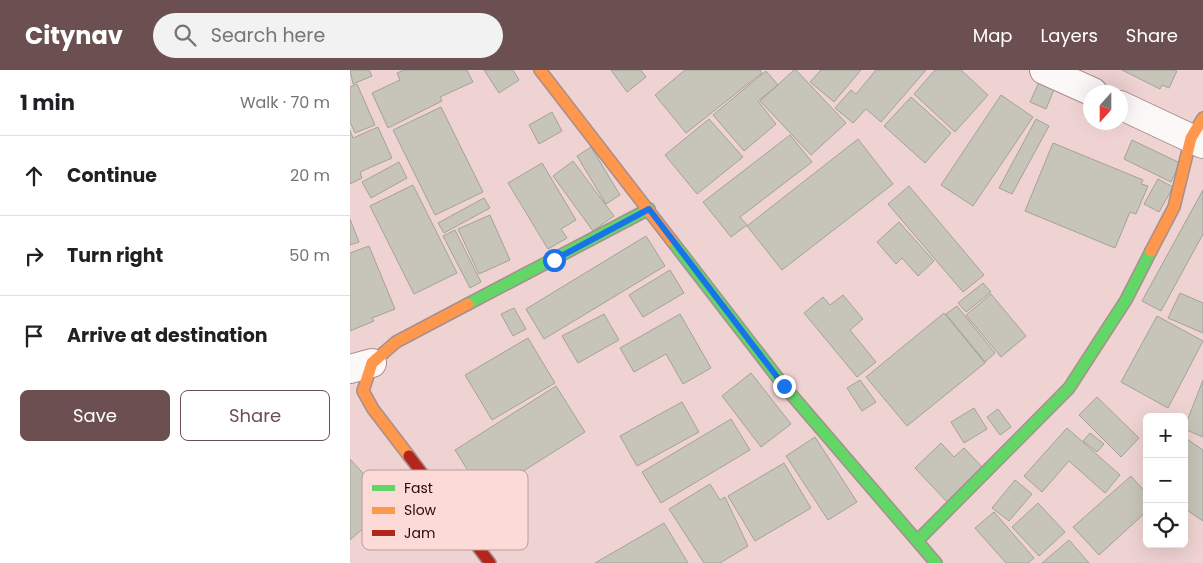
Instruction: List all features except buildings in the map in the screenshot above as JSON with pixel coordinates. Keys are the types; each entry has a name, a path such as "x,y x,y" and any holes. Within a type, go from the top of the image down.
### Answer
{"street":[{"path":"540,70 784,386 936,563"},
{"path":"1044,70 1083,88"},
{"path":"916,541 1069,388 1126,300 1174,207 1199,134 1128,108"},
{"path":"419,470 373,409 363,391 361,366 396,342 649,209"},
{"path":"480,550 490,563"}],"traffic: fast":[{"path":"468,304 649,209"},
{"path":"672,241 784,386 936,563"},
{"path":"917,541 1069,388 1126,300 1151,251"}],"traffic: slow":[{"path":"540,70 672,241"},
{"path":"1151,251 1174,207 1191,138 1203,118"},
{"path":"409,456 373,409 363,391 372,363 396,342 468,304"}],"traffic: jam":[{"path":"409,456 420,470"},
{"path":"480,550 490,563"}],"route":[{"path":"554,260 649,209 784,386"}]}
